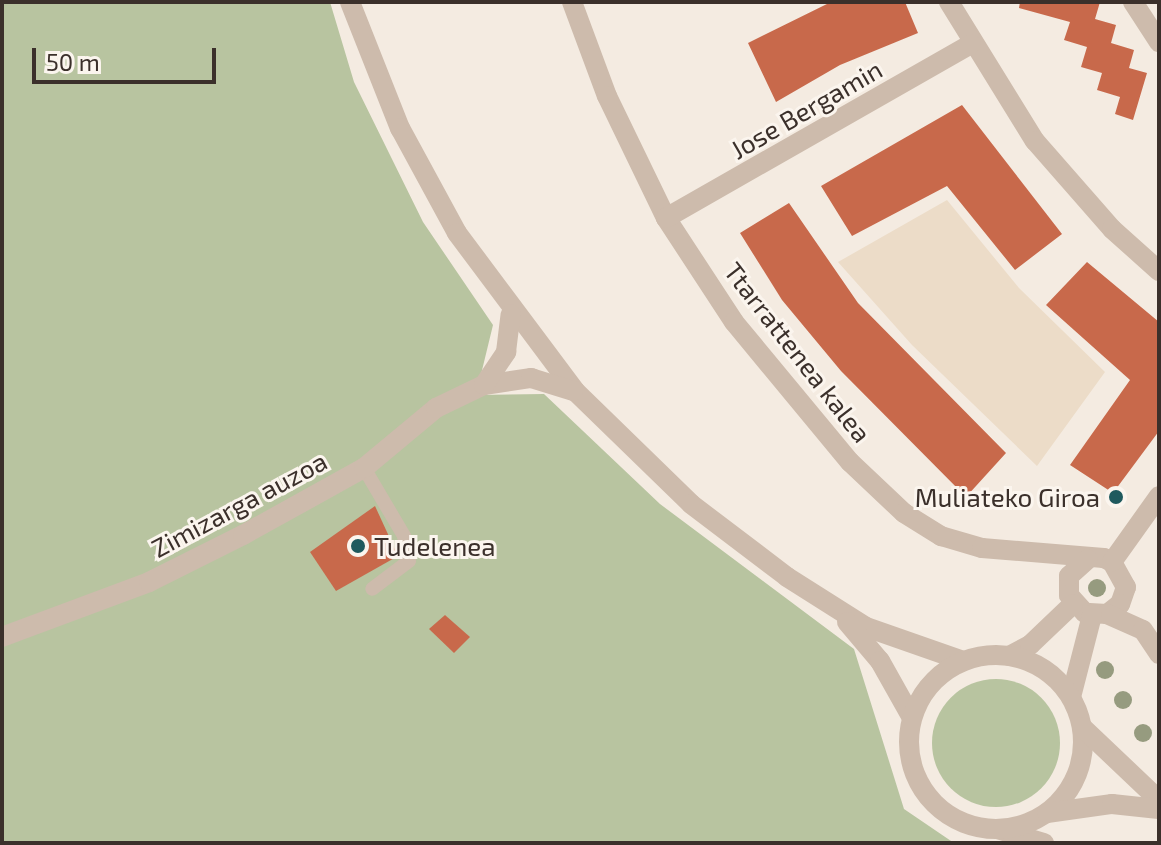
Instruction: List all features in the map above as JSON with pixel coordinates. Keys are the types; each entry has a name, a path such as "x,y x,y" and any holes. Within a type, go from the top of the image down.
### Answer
{"street":[{"path":"350,2 427,181 511,314 575,391 691,504 836,611 898,642 963,661 1009,656 1048,631 1070,595 1074,569 1088,559 1112,562"},
{"name":"Ttarrattenea kalea","path":"572,2 607,96 666,218 734,322 802,408 904,513 961,543 1030,555 1088,559"},
{"path":"949,2 971,44 1065,178 1159,271"},
{"path":"1133,2 1159,42"},
{"name":"Jose Bergamin","path":"666,218 971,44"},
{"path":"484,385 506,352 511,314"},
{"path":"484,385 531,378 575,391"},
{"name":"Zimizarga auzoa","path":"2,637 149,582 364,468 436,408 484,385"},
{"path":"1112,562 1159,496"},
{"path":"1030,555 1070,595 1100,615 1132,622 1155,648"},
{"path":"1112,562 1155,648"},
{"path":"1071,697 1100,615 1120,604 1126,587"},
{"path":"836,611 880,661 912,718"},
{"path":"1009,656 1044,669 1071,697 1082,727 1159,800"},
{"path":"963,661 931,683 912,718 910,758 926,795 957,820 1044,843"},
{"path":"1047,813 1072,784 1082,727"},
{"path":"997,829 1047,813 1112,804 1159,809"}],"lane":[{"path":"364,468 404,536 409,561 372,589"}],"green space":[{"path":"2,2 330,2 354,82 423,222 493,325 476,395 544,394 660,504 854,649 904,809 954,843 2,843"},
{"path":"996,679 1021,684 1041,698 1055,718 1060,743 1055,768 1041,788 1021,802 996,807 971,802 951,788 937,768 932,743 937,718 951,698 971,684"}],"shaded area":[{"path":"947,200 1019,288 1105,372 1037,466 912,345 838,262"}],"building":[{"path":"831,2 905,2 918,33 840,65 776,102 748,43"},
{"path":"1020,2 1100,2 1095,19 1116,25 1111,43 1134,50 1129,68 1147,73 1133,120 1115,114 1120,97 1097,90 1102,73 1081,67 1087,47 1064,40 1070,22 1019,8"},
{"path":"962,105 1062,234 1015,270 947,186 852,236 821,186"},
{"path":"789,203 858,303 1006,453 966,497 841,371 782,300 740,233"},
{"path":"1087,262 1159,322 1159,431 1113,493 1070,465 1130,380 1046,305"},
{"name":"Tudelenea","path":"375,506 398,556 336,591 310,552"},
{"path":"445,615 470,637 454,653 429,629"}],"place":[{"name":"Muliateko Giroa","path":"1116,497"},
{"name":"Tudelenea","path":"358,546"}]}
